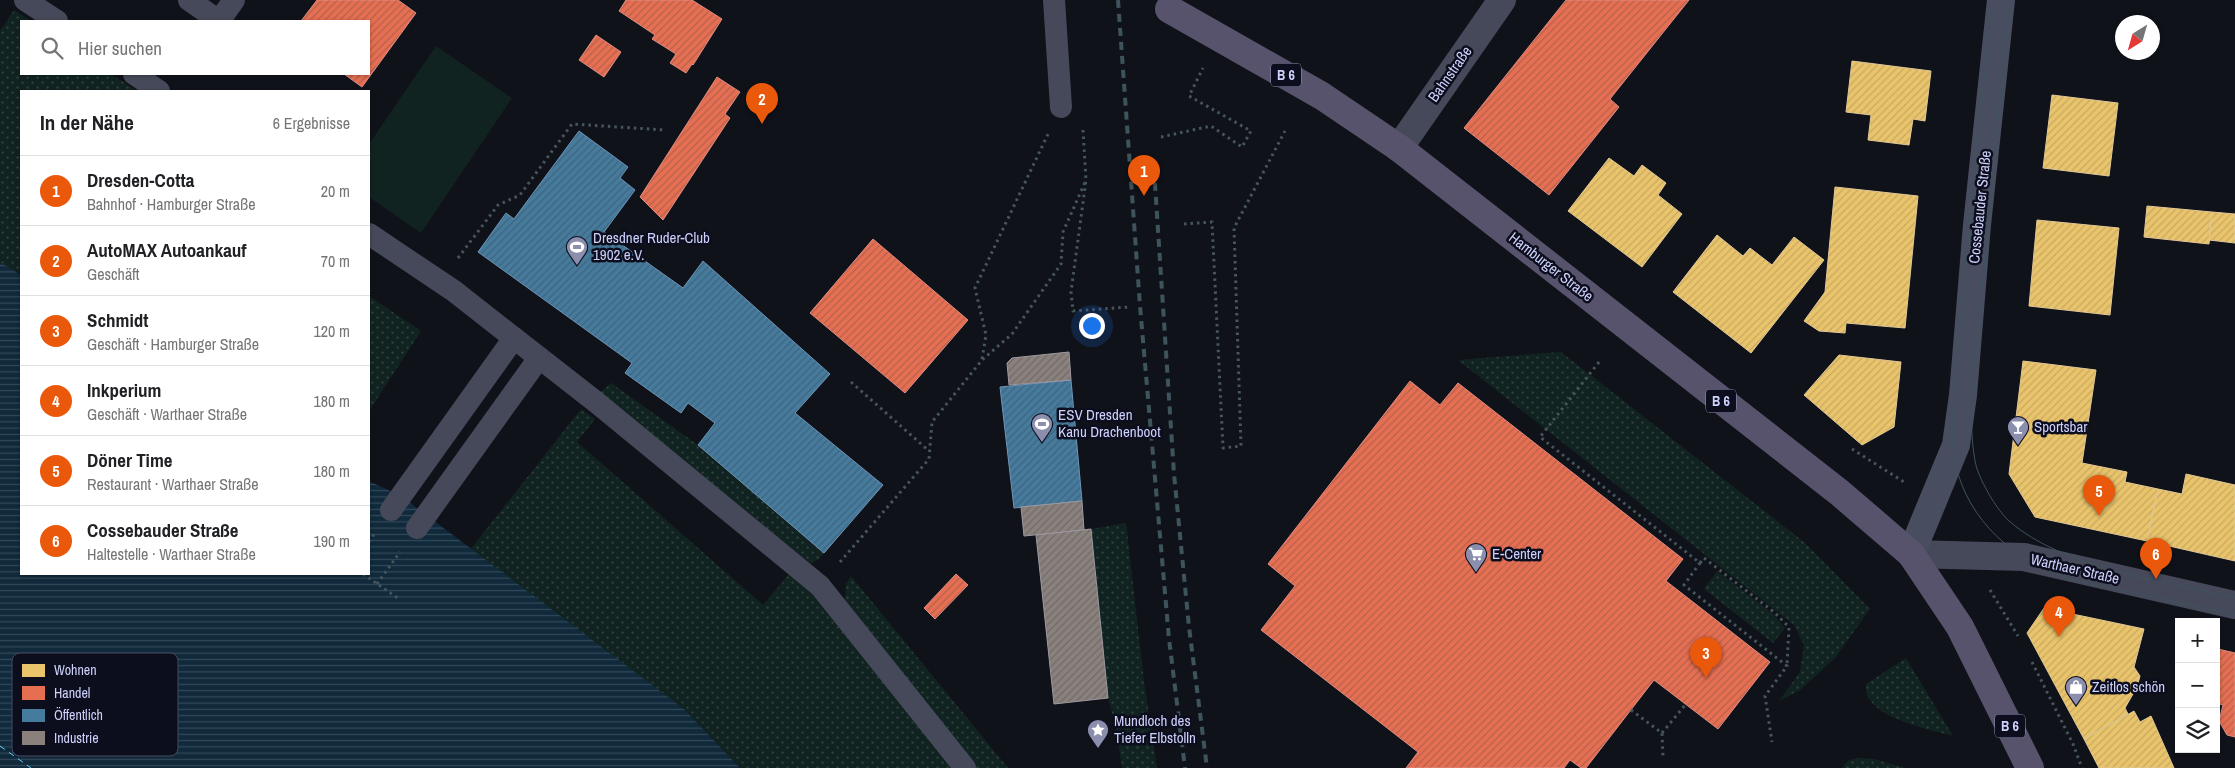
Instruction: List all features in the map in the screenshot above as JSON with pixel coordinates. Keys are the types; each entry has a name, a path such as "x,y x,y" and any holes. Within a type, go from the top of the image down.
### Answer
{"main road":[{"name":"Cossebauder Straße","path":"1912,554 1956,445 1963,395 2001,0"},
{"name":"Hamburger Straße","path":"1169,9 1322,96 1399,148 1840,494 1912,554"},
{"name":"B 6","path":"1912,554 1960,627 2030,768"}],"street":[{"name":"Bahnstraße","path":"1399,148 1502,0"},
{"name":"Warthaer Straße","path":"1912,554 2024,557 2235,605"}],"lane":[{"path":"25,0 55,20"},
{"path":"189,0 218,20"},
{"path":"220,20 234,0"},
{"path":"1054,0 1061,107"},
{"path":"136,75 161,85"},
{"path":"370,235 440,282 514,338 820,586 965,768"},
{"path":"391,510 514,338"},
{"path":"417,528 539,358"}],"path":[{"path":"1161,137 1210,126 1242,146 1251,131 1189,96"},
{"path":"982,360 986,335 975,288 1061,107"},
{"path":"1082,122 1086,180 1071,292 1073,311 1129,307"},
{"path":"440,282 498,205 520,195 572,124 666,130"},
{"path":"1184,224 1212,222 1223,448 1241,446 1234,228 1285,131"},
{"path":"820,586 929,459 932,422 982,360 1012,334 1061,264 1063,232 1086,180"},
{"path":"1599,362 1540,436 1700,563"},
{"path":"851,382 930,452"},
{"path":"377,584 403,548"},
{"path":"1772,742 1765,696 1787,666 1789,627 1774,612 1704,558 1684,585 1787,666"},
{"path":"364,575 399,599"},
{"path":"2032,662 2073,744 2082,768"},
{"path":"1663,758 1662,733 1686,704"},
{"path":"1631,710 1662,733"}],"green space":[{"path":"14,10 29,20 20,20 20,75 113,75 135,90 20,90 20,274 0,262 0,31"},
{"path":"436,46 512,98 421,233 370,198 370,143"},
{"path":"370,297 421,331 370,409"},
{"path":"1561,352 1804,542 1870,609 1835,658 1800,690 1779,701 1800,672 1804,645 1794,625 1458,360"},
{"path":"611,383 698,445 824,553 818,560 810,563 598,394"},
{"path":"581,409 595,419 577,442 763,605 790,573 821,596 845,598 846,584 851,576 1008,768 740,768 684,709 470,550"},
{"path":"1126,523 1144,681 1157,768 1122,768 1116,727 1108,698 1091,529"},
{"path":"1717,571 1773,614 1785,628 1773,643 1704,589"},
{"path":"1906,658 1953,736 1918,727 1893,717 1873,704 1867,695 1866,684"},
{"path":"1859,758 1874,759 1906,768 1842,768 1849,760"}],"water":[{"path":"0,262 20,274 20,575 370,575 370,481 401,496 684,709 740,768 0,768"}],"building: Wohnen":[{"path":"1852,61 1931,71 1925,121 1913,119 1909,145 1868,140 1871,115 1846,112"},
{"path":"2052,95 2118,103 2109,176 2043,168"},
{"path":"1609,158 1634,176 1642,165 1666,183 1658,195 1682,214 1642,267 1568,211"},
{"path":"1835,187 1918,196 1905,328 1846,323 1845,333 1819,331 1804,321 1825,292"},
{"path":"2147,206 2212,212 2209,244 2144,237"},
{"path":"2212,212 2235,214 2235,243 2209,240"},
{"path":"2037,220 2119,228 2110,315 2029,306"},
{"path":"1717,235 1743,256 1750,248 1772,265 1794,237 1824,260 1751,353 1673,292"},
{"path":"1839,355 1901,362 1894,427 1862,445 1804,395"},
{"path":"2023,361 2096,370 2082,463 2127,472 2125,482 2158,489 2147,541 2035,517 2009,474"},
{"path":"2186,474 2235,485 2235,561 2147,541 2158,489 2182,494"},
{"path":"2044,608 2144,629 2134,667 2140,676 2137,687 2125,708 2128,714 2084,739 2027,633"},
{"path":"2134,711 2140,722 2151,716 2174,768 2099,768 2084,739"}],"building: Handel":[{"path":"317,0 398,0 416,13 362,87 345,75 370,75 370,20 302,20"},
{"path":"626,0 692,0 722,19 686,73 670,63 676,54 652,39 655,35 619,11"},
{"path":"1566,0 1689,0 1610,99 1619,107 1549,195 1464,128"},
{"path":"596,35 621,52 604,77 579,60"},
{"path":"717,77 740,92 725,114 730,118 663,220 640,197"},
{"path":"873,239 968,320 905,393 810,313"},
{"name":"E-Center","path":"1410,381 1440,405 1458,383 1683,559 1666,581 1770,662 1718,729 1654,680 1586,768 1581,768 1570,760 1564,768 1406,768 1418,752 1261,630 1295,586 1268,564"},
{"path":"956,574 968,585 935,619 924,608"},
{"path":"2220,649 2235,653 2235,737 2227,735 2220,723 2223,705 2220,704"}],"building: Öffentlich":[{"path":"579,131 628,167 620,178 635,190 604,232 683,288 703,261 830,374 795,413 883,485 824,553 698,445 715,423 688,403 681,413 625,373 632,363 478,252 506,213 514,219"},
{"name":"ESV Dresden Kanu Drachenboot","path":"1071,380 1082,501 1014,508 1000,387"}],"building: Industrie":[{"path":"1069,352 1071,380 1009,385 1007,363 1012,358"},
{"path":"1082,501 1084,530 1024,536 1021,507"},
{"path":"1091,529 1108,698 1054,704 1036,535"}],"ferry route":[{"path":"0,746 12,755"},
{"path":"14,756 31,768"}],"tram line":[{"path":"1992,0 1954,387 1953,447 1962,486 1982,521 1996,535 2028,560 2046,569 2081,582 2235,615"},
{"path":"2010,0 1973,382 1972,441 1975,461 1980,476 1993,501 2009,521 2032,537 2058,551 2116,571 2235,598"}],"railway":[{"path":"1118,0 1140,306 1169,639 1185,768"},
{"path":"1154,169 1174,474 1189,627 1207,768"}],"place":[{"name":"AutoMAX Autoankauf","path":"762,124"},
{"name":"Dresden-Cotta","path":"1144,196"},
{"name":"Dresdner Ruder-Club 1902 e.V.","path":"577,266"},
{"name":"ESV Dresden Kanu Drachenboot","path":"1042,443"},
{"name":"Sportsbar","path":"2018,446"},
{"name":"Döner Time","path":"2099,516"},
{"name":"E-Center","path":"1476,573"},
{"name":"Cossebauder Straße","path":"2156,579"},
{"name":"Inkperium","path":"2059,637"},
{"name":"Schmidt","path":"1706,678"},
{"name":"Zeitlos schön","path":"2076,706"},
{"name":"Mundloch des Tiefer Elbstolln","path":"1098,749"}]}
